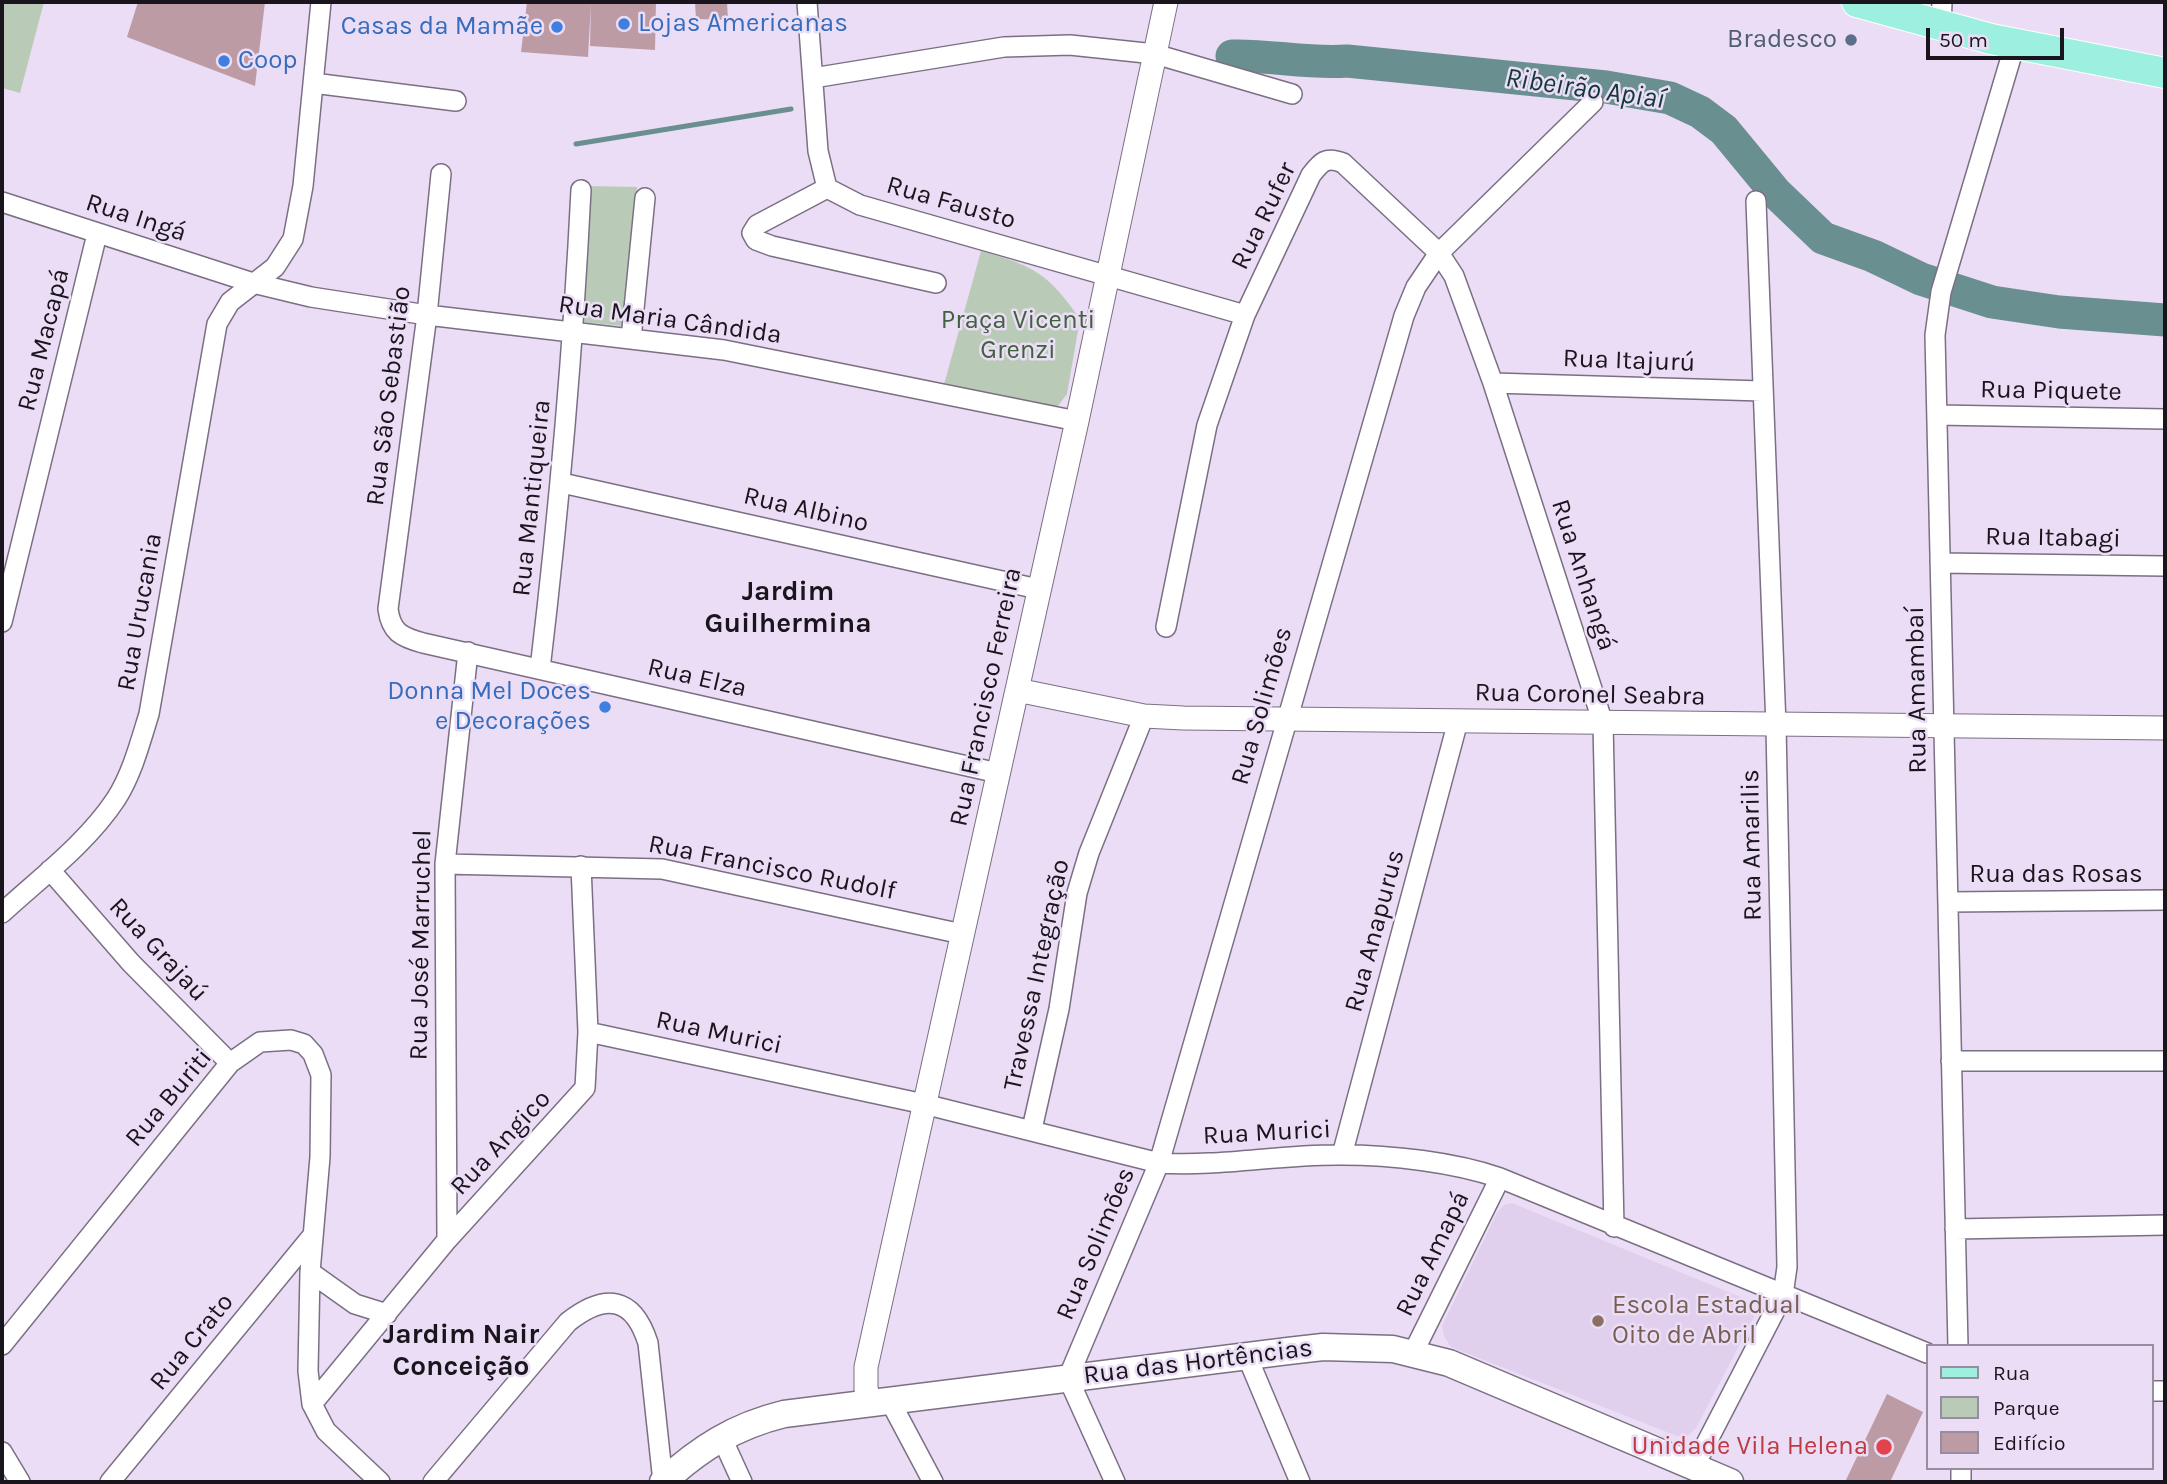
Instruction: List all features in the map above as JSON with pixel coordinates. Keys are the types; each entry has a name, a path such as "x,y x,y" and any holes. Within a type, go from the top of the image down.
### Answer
{"main road":[{"path":"1857,2 1941,14 2015,44 2165,73"},
{"name":"Rua das Hortências","path":"663,1482 694,1454 721,1436 785,1414 1323,1347 1394,1349 1449,1363 1730,1482"}],"street":[{"name":"Rua Urucania","path":"2,913 50,870 116,799 131,769 149,714 217,324 230,302 275,267 293,239 303,186 321,2"},
{"path":"807,2 818,151 827,188 757,225 752,233 756,240 772,246 936,283"},
{"name":"Rua Francisco Ferreira","path":"881,1402 866,1367 1077,421 1166,2"},
{"name":"Rua Amambaí","path":"1958,1344 1935,335 1943,286 2015,44"},
{"path":"813,78 1004,47 1070,45 1155,54 1292,94"},
{"path":"313,83 456,101"},
{"name":"Rua Solimões","path":"1068,1378 1159,1163 1404,316 1416,287 1439,253 1593,102"},
{"name":"Rua Rufer","path":"1245,315 1311,175 1322,161 1332,158 1343,163"},
{"name":"Rua Anhangá","path":"1343,163 1439,253 1454,276 1493,383 1603,723 1614,1227"},
{"name":"Rua São Sebastião","path":"390,625 388,609 427,315 441,174"},
{"name":"Rua Fausto","path":"827,188 860,205 1245,315"},
{"name":"Rua Mantiqueira","path":"540,669 562,483 574,332 581,190"},
{"path":"631,339 645,198"},
{"name":"Rua Amarilis","path":"1694,1467 1783,1295 1788,1255 1776,726 1756,201"},
{"name":"Rua Ingá","path":"2,202 253,283"},
{"name":"Rua Macapá","path":"2,622 97,233"},
{"name":"Rua Maria Cândida","path":"253,283 311,297 427,315 724,350 1077,421"},
{"path":"1166,627 1207,425 1245,315"},
{"name":"Rua Itajurú","path":"1493,383 1762,391"},
{"name":"Rua Piquete","path":"1937,415 2165,419"},
{"name":"Rua Albino","path":"562,483 1038,589"},
{"name":"Rua Itabagi","path":"1940,563 2165,566"},
{"name":"Rua Elza","path":"390,625 402,638 998,773"},
{"name":"Rua José Marruchel","path":"447,1240 445,864 468,652"},
{"name":"Rua Coronel Seabra","path":"1017,690 1144,716 1776,726 2165,728"},
{"name":"Travessa Integração","path":"1032,1129 1059,1009 1077,893 1089,853 1144,716"},
{"name":"Rua Anapurus","path":"1342,1155 1458,721"},
{"name":"Rua Francisco Rudolf","path":"445,864 662,869 962,934"},
{"name":"Rua Angico","path":"312,1404 447,1240 582,1095 587,1079 588,1032 581,866"},
{"name":"Rua Grajaú","path":"50,870 131,963 230,1063"},
{"name":"Rua das Rosas","path":"1948,902 2165,900"},
{"name":"Rua Murici","path":"588,1032 924,1104 1159,1163 1185,1164 1342,1155 1461,1166 1500,1178 1614,1227 1926,1353"},
{"name":"Rua Buriti","path":"2,1345 230,1063 260,1042 274,1039 304,1044 313,1054 321,1075 320,1157 310,1272 308,1371 312,1404 326,1431 380,1482"},
{"path":"1951,1061 2165,1061"},
{"name":"Rua Amapá","path":"1413,1353 1500,1178"},
{"path":"1955,1229 2165,1225"},
{"name":"Rua Crato","path":"118,1478 313,1235"},
{"path":"310,1272 355,1304 387,1314"},
{"path":"433,1482 568,1322 586,1308 600,1304 628,1308 641,1321 648,1343 663,1482"},
{"path":"1247,1356 1300,1482"},
{"path":"1068,1378 1115,1482"},
{"path":"881,1402 933,1482"},
{"path":"721,1436 742,1482"},
{"path":"2,1452 20,1482"}],"shaded area":[{"name":"Escola Estadual Oito de Abril","path":"1512,1203 1743,1298 1750,1306 1754,1317 1696,1428 1687,1436 1677,1436 1451,1347 1444,1336 1442,1326 1497,1213 1504,1205"}],"green space":[{"path":"2,2 44,2 20,93 2,88"},
{"path":"588,186 637,187 623,326 579,322"},
{"name":"Praça Vicenti Grenzi","path":"981,251 1014,261 1038,273 1049,281 1080,319 1067,394 1054,411 943,388"}],"building":[{"name":"Coop","path":"138,2 265,2 255,86 127,37"},
{"path":"527,2 656,2 655,50 590,46 591,4 588,57 521,52"},
{"path":"695,2 727,2 728,20 696,19"},
{"name":"Unidade Vila Helena","path":"1887,1394 1923,1412 1890,1482 1845,1482"}],"waterway":[{"name":"Ribeirão Apiaí","path":"1232,56 1347,61 1606,87 1670,98 1700,112 1724,130 1776,193 1823,238 1873,256 1921,279 1992,302 2059,312 2165,320"},
{"path":"576,144 791,109"}],"place":[{"name":"Lojas Americanas","path":"624,24"},
{"name":"Casas da Mamãe","path":"557,27"},
{"name":"Bradesco","path":"1851,40"},
{"name":"Coop","path":"224,61"},
{"name":"Donna Mel Doces e Decorações","path":"605,707"},
{"name":"Escola Estadual Oito de Abril","path":"1598,1321"},
{"name":"Unidade Vila Helena","path":"1884,1447"}],"district":[{"name":"Jardim Guilhermina","path":"788,608"},
{"name":"Jardim Nair Conceição","path":"461,1351"}]}
